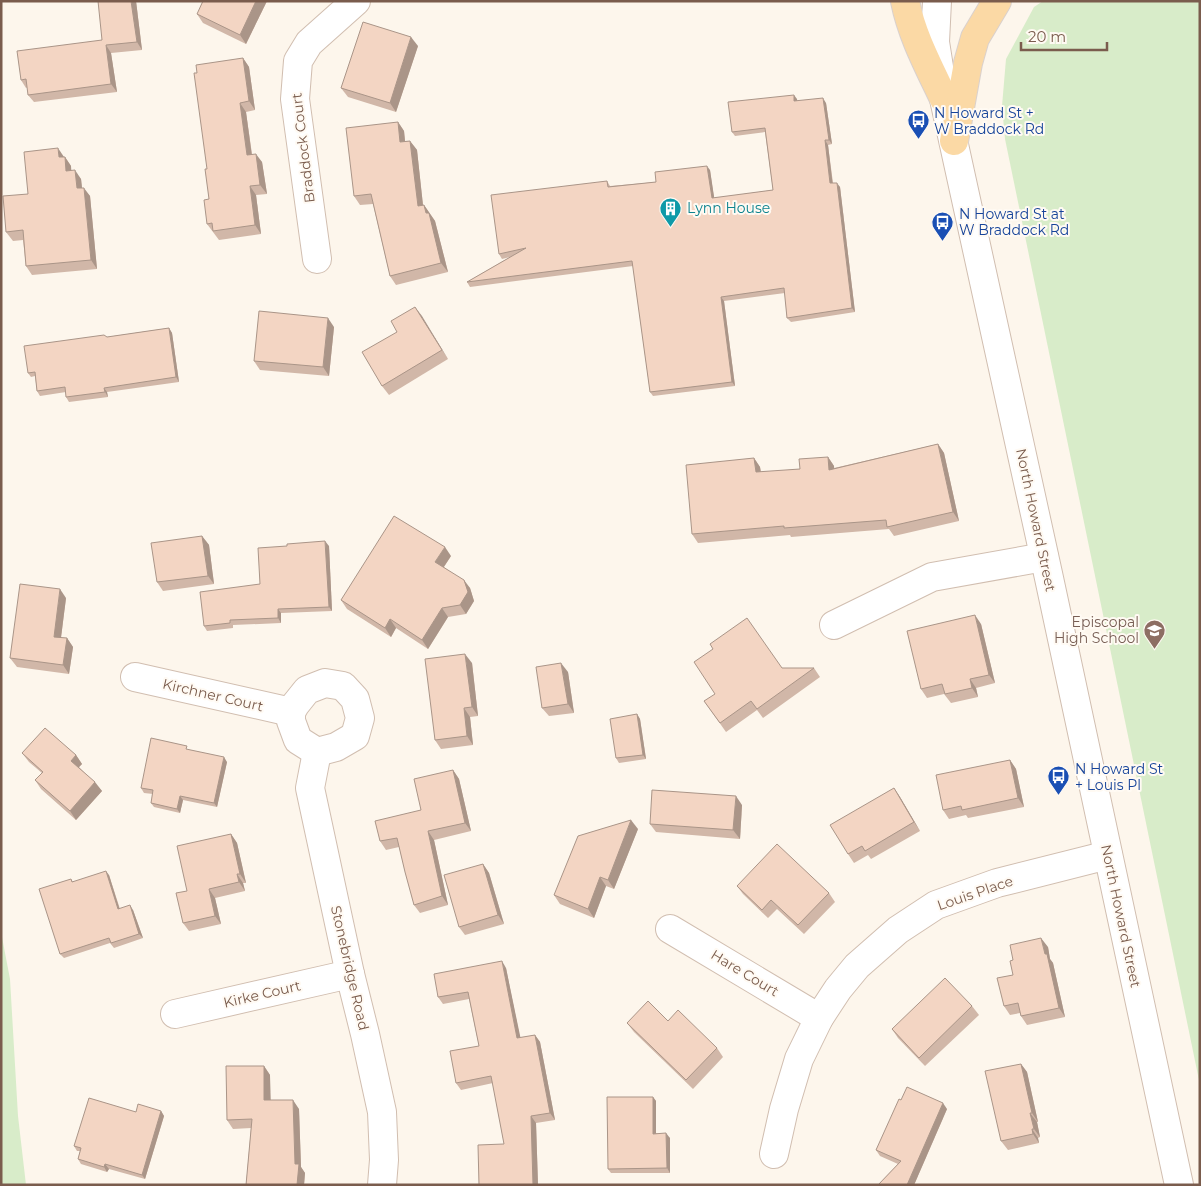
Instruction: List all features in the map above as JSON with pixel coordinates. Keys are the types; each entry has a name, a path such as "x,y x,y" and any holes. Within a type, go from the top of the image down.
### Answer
{"main road":[{"path":"905,1 915,38 944,99"},
{"path":"954,141 968,63 975,38 997,1"}],"street":[{"name":"Braddock Court","path":"317,259 295,99 298,61 309,43 356,1"},
{"name":"North Howard Street","path":"937,1 935,42 944,99 1179,1185"},
{"path":"834,625 932,577 1044,557"},
{"name":"Kirchner Court","path":"135,677 291,712"},
{"path":"325,683 343,686 355,699 360,718 355,736 336,747 317,752 298,740 291,721 291,712 308,690 325,683"},
{"name":"Stonebridge Road","path":"317,752 310,788 382,1112 384,1160 382,1185"},
{"name":"Louis Place","path":"774,1154 784,1109 799,1059 820,1018 838,989 857,966 898,930 936,905 997,883 1108,855"},
{"name":"Hare Court","path":"670,928 820,1018"},
{"name":"Kirke Court","path":"175,1014 350,974"}],"green space":[{"name":"Episcopal High School","path":"1043,1 1200,1 1200,1085 1005,139 1002,106 1006,59 1034,7"},
{"path":"1,932 10,979 18,1116 26,1185 1,1185"}],"building":[{"path":"98,1 131,1 137,42 106,45 111,84 28,95 26,79 21,80 17,51 102,40"},
{"path":"203,1 256,1 240,35 197,14"},
{"path":"363,22 411,37 390,103 341,88"},
{"path":"243,58 249,101 240,103 247,155 256,154 260,185 250,186 255,225 213,231 212,223 207,224 204,200 209,199 205,169 207,169 194,73 197,73 196,65"},
{"name":"Lynn House","path":"794,95 794,101 823,98 829,140 825,140 830,183 837,183 852,308 787,318 784,288 721,297 732,382 650,392 632,261 467,282 526,248 499,254 491,195 607,181 608,187 656,182 655,172 707,166 712,198 773,190 765,128 732,132 728,102"},
{"path":"398,122 400,142 410,141 418,206 424,205 426,213 429,213 441,263 390,276 371,194 354,196 346,128"},
{"path":"58,148 59,157 65,157 66,171 75,170 77,188 84,188 91,260 26,266 23,230 6,232 3,196 28,194 24,152"},
{"path":"415,307 442,350 382,386 362,352 397,332 391,321"},
{"path":"259,311 328,318 323,367 254,361"},
{"path":"169,328 176,377 104,388 105,392 66,397 65,387 37,391 35,372 28,373 24,346"},
{"path":"938,444 953,512 887,527 886,520 692,534 686,465 754,458 756,472 800,469 799,459 828,457 829,470"},
{"path":"394,516 445,547 435,562 464,580 468,592 460,605 442,608 422,640 390,619 385,628 341,600"},
{"path":"202,536 208,576 157,582 151,543"},
{"path":"325,541 329,607 278,609 278,618 230,620 230,623 204,626 200,592 260,584 258,548"},
{"path":"20,584 60,589 54,637 67,638 63,665 10,658"},
{"path":"975,615 989,675 970,679 972,688 945,694 942,684 921,689 907,631"},
{"path":"747,618 782,668 814,668 757,709 751,701 720,723 704,701 715,694 694,662 713,649 710,644"},
{"path":"465,654 472,707 464,708 467,736 435,740 425,659"},
{"path":"561,663 568,704 542,708 536,667"},
{"path":"637,714 643,755 616,758 610,719"},
{"path":"45,728 76,755 71,761 95,782 70,811 35,780 43,772 22,753"},
{"path":"151,738 187,746 186,749 224,757 214,803 180,796 177,809 151,803 153,790 141,788"},
{"path":"1010,760 1018,798 962,810 961,806 943,810 936,775"},
{"path":"453,770 465,823 428,831 442,896 414,905 397,838 380,841 375,821 421,810 414,779"},
{"path":"894,788 914,822 865,851 862,846 848,854 830,825"},
{"path":"652,790 736,796 733,830 650,824"},
{"path":"631,820 608,880 600,877 588,909 554,895 578,836"},
{"path":"231,834 240,874 237,874 239,882 209,889 215,916 183,923 176,893 187,891 177,846"},
{"path":"777,844 829,893 798,925 771,900 762,910 737,886"},
{"path":"483,864 498,915 459,927 444,875"},
{"path":"106,871 118,909 130,905 139,934 111,943 109,938 60,954 39,889 71,879 72,882"},
{"path":"1041,938 1045,954 1047,954 1059,1008 1021,1016 1018,1003 1004,1006 997,978 1013,975 1010,961 1013,960 1010,945"},
{"path":"502,961 517,1038 535,1035 550,1113 531,1116 533,1185 479,1185 478,1145 504,1144 491,1076 456,1083 450,1051 479,1046 468,992 438,997 434,974"},
{"path":"945,978 972,1006 919,1058 892,1029"},
{"path":"648,1001 668,1021 678,1010 717,1048 686,1080 627,1023"},
{"path":"1021,1064 1032,1113 1030,1113 1034,1129 1032,1129 1033,1134 1001,1141 985,1071"},
{"path":"226,1066 264,1066 264,1100 293,1100 295,1164 299,1164 297,1185 246,1185 252,1119 227,1120"},
{"path":"907,1087 943,1103 907,1185 878,1185 901,1161 876,1150 899,1099 901,1100"},
{"path":"607,1097 653,1097 653,1134 666,1133 667,1168 608,1169"},
{"path":"89,1098 136,1112 138,1104 161,1111 142,1175 105,1164 104,1167 78,1159 81,1148 74,1146"}],"place":[{"name":"N Howard St + W Braddock Rd","path":"918,140"},
{"name":"Lynn House","path":"671,227"},
{"name":"N Howard St at W Braddock Rd","path":"943,241"},
{"name":"Episcopal High School","path":"1155,649"},
{"name":"N Howard St + Louis Pl","path":"1059,796"}]}
